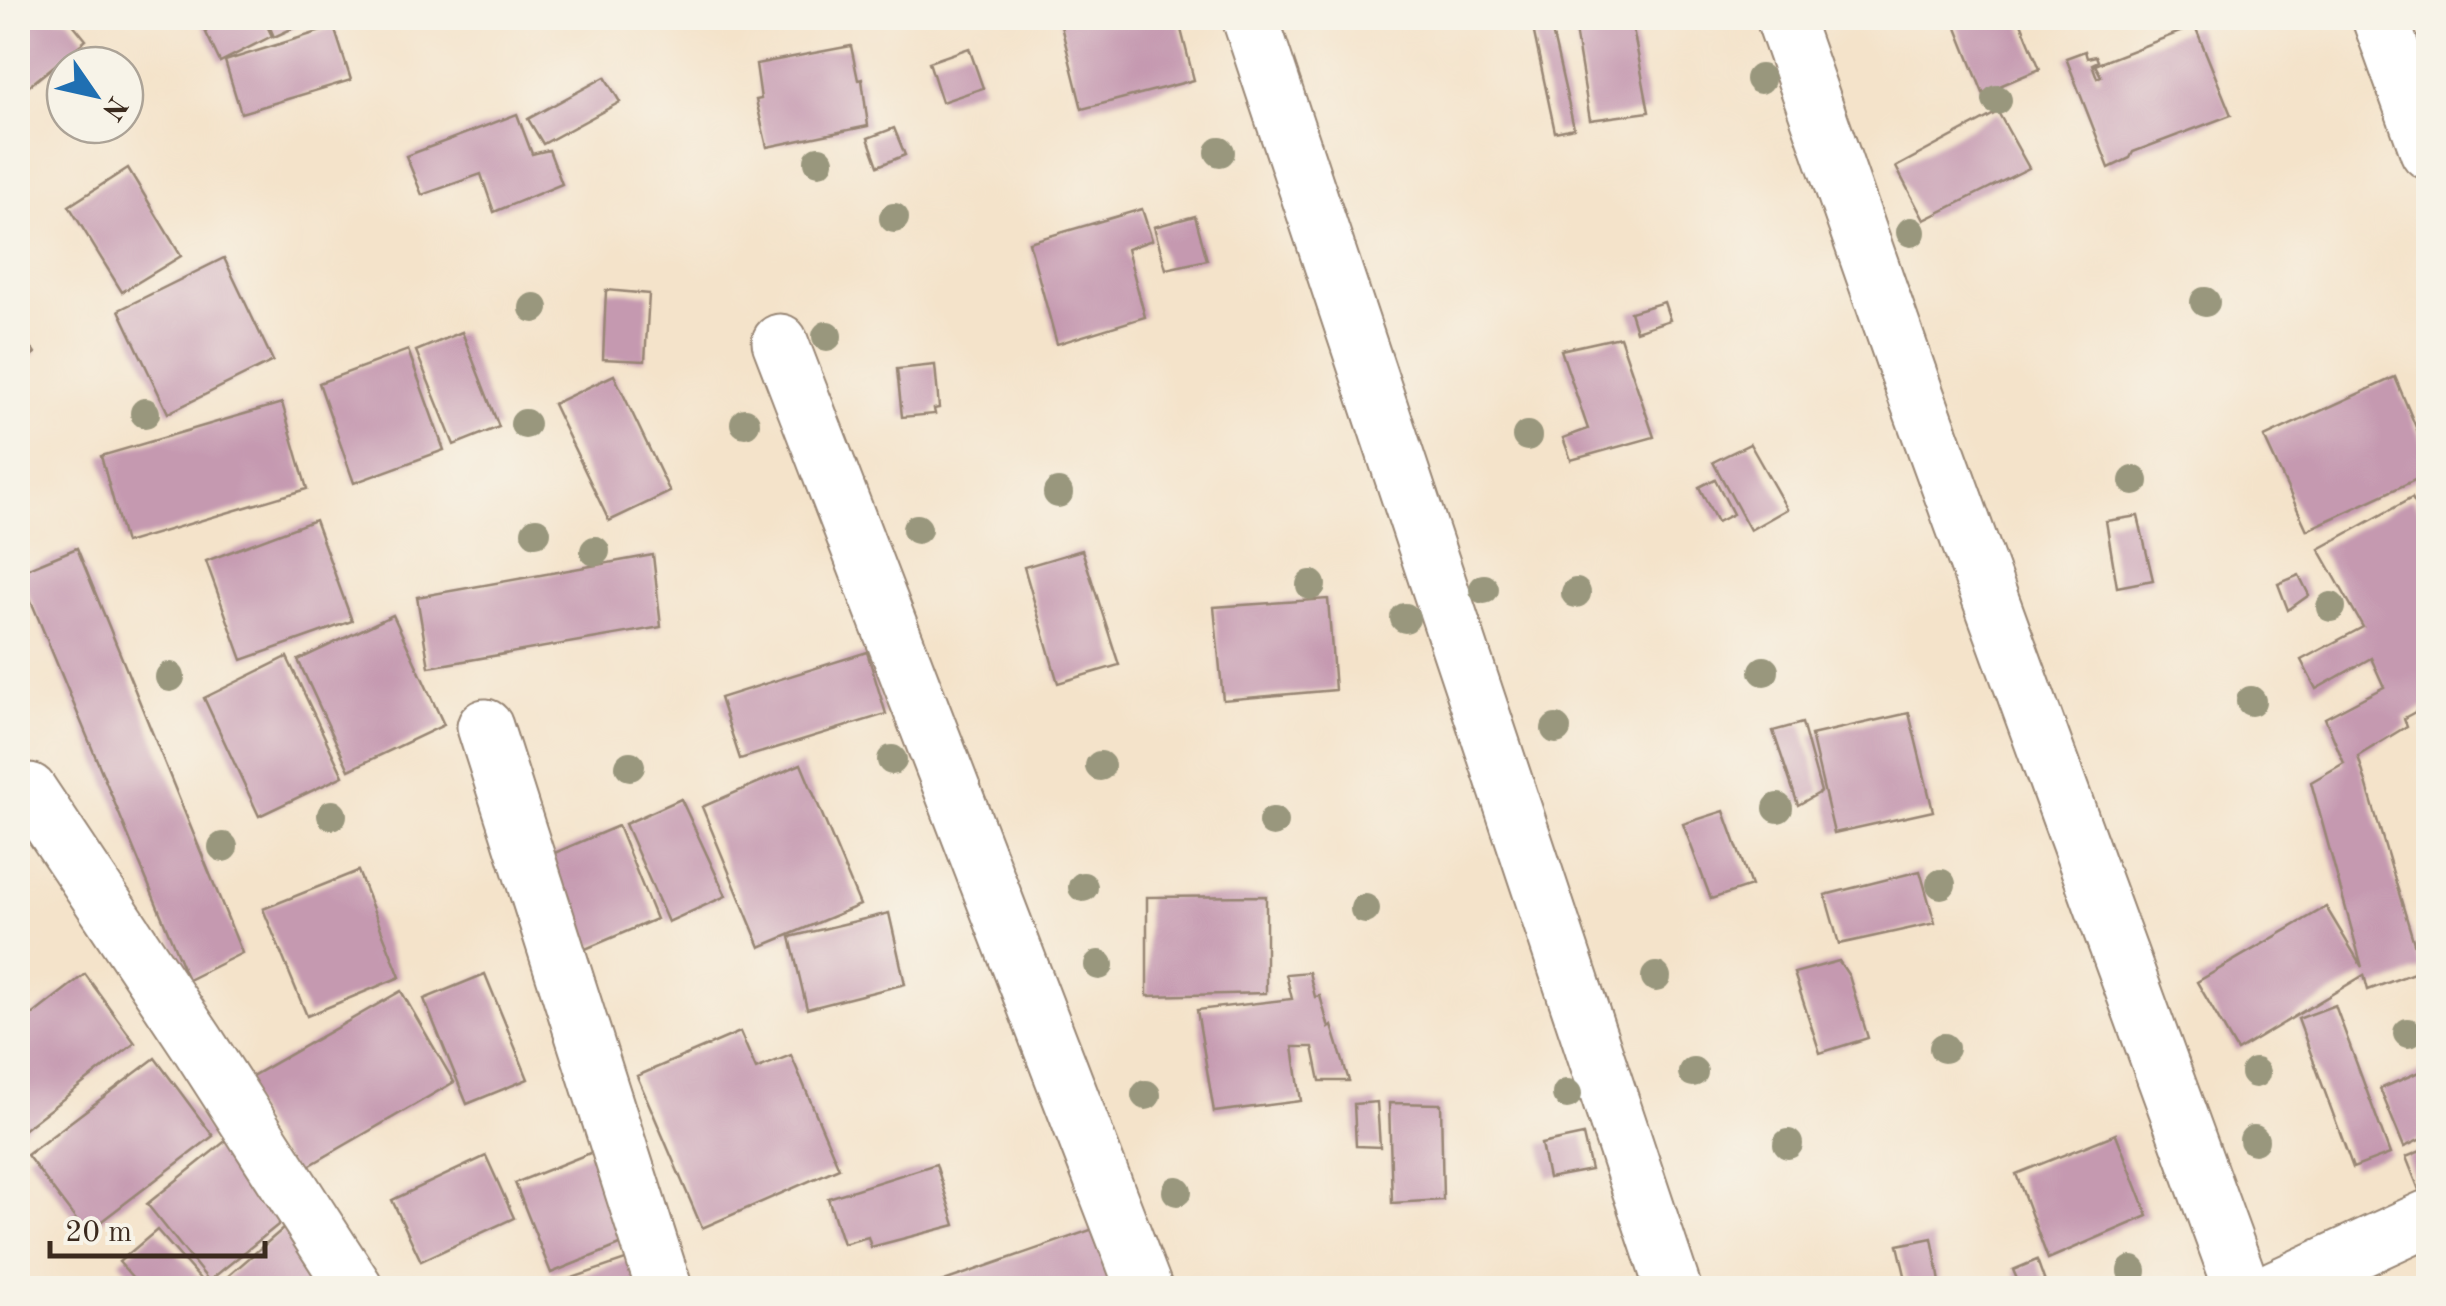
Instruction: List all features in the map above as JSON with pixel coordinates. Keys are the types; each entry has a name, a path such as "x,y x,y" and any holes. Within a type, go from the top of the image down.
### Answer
{"street":[{"path":"1250,18 1674,1288"},
{"path":"1784,18 1923,413 2242,1288"},
{"path":"2380,18 2428,151"},
{"path":"780,342 1144,1288"},
{"path":"485,726 664,1288"},
{"path":"29,791 355,1288"},
{"path":"2276,1288 2428,1218"}],"building":[{"path":"18,18 68,18 86,40 80,45 45,45 45,73 18,95"},
{"path":"199,18 263,18 272,36 220,62"},
{"path":"266,18 315,18 274,37"},
{"path":"1059,18 1178,18 1194,80 1082,109"},
{"path":"1549,18 1574,128 1555,132 1531,19"},
{"path":"1573,18 1631,18 1649,112 1590,120"},
{"path":"1953,18 2019,18 2040,69 1983,93"},
{"path":"2195,26 2231,115 2133,152 2130,158 2109,168 2066,58 2085,51 2087,58 2096,56 2098,61 2092,64 2097,78 2101,76 2095,65"},
{"path":"334,27 351,80 241,113 225,61"},
{"path":"851,46 858,80 862,79 868,126 767,147 756,100 761,99 756,64"},
{"path":"969,48 983,88 942,102 929,62"},
{"path":"605,77 620,102 543,144 528,119"},
{"path":"1998,112 2029,168 1924,220 1896,167"},
{"path":"517,114 532,154 549,150 562,184 494,212 481,174 422,195 406,156"},
{"path":"894,128 905,155 878,166 868,138"},
{"path":"128,168 181,256 122,292 69,206"},
{"path":"1142,209 1152,240 1127,249 1145,317 1057,344 1029,242"},
{"path":"1195,216 1207,260 1166,269 1154,227"},
{"path":"224,258 273,361 168,413 119,310"},
{"path":"606,290 649,294 645,361 603,359"},
{"path":"1664,302 1670,320 1636,331 1630,312"},
{"path":"18,328 35,353 18,366"},
{"path":"462,332 499,427 454,445 416,351"},
{"path":"1620,337 1654,437 1571,460 1563,438 1588,429 1561,350"},
{"path":"408,350 444,450 354,483 319,383"},
{"path":"935,365 939,408 934,409 935,414 902,417 897,369"},
{"path":"614,375 670,492 609,521 553,404"},
{"path":"2395,377 2428,456 2428,474 2307,530 2264,437"},
{"path":"282,403 307,489 125,543 101,456"},
{"path":"1750,444 1787,509 1750,530 1713,462"},
{"path":"1715,479 1733,514 1717,522 1699,487"},
{"path":"2412,498 2428,525 2428,705 2404,718 2407,726 2358,756 2422,970 2368,990 2364,975 2237,1051 2197,982 2326,907 2362,967 2311,782 2344,763 2325,718 2384,687 2371,658 2316,689 2301,660 2363,627 2319,549"},
{"path":"2138,516 2153,580 2117,587 2106,521"},
{"path":"315,520 352,621 242,660 206,561"},
{"path":"77,548 242,953 188,980 19,572"},
{"path":"1082,550 1119,665 1058,683 1024,567"},
{"path":"653,555 661,627 429,667 417,597"},
{"path":"2299,575 2309,595 2288,610 2278,584"},
{"path":"1328,599 1335,690 1223,700 1214,607"},
{"path":"393,615 444,725 349,770 298,660"},
{"path":"867,652 886,714 740,759 720,698"},
{"path":"287,657 343,776 259,816 204,698"},
{"path":"1909,713 1933,811 1834,833 1811,735"},
{"path":"1802,723 1821,792 1798,805 1773,731"},
{"path":"801,764 860,905 760,947 702,807"},
{"path":"681,799 726,896 668,922 625,824"},
{"path":"1724,811 1751,886 1711,899 1683,824"},
{"path":"618,826 656,919 576,953 538,860"},
{"path":"358,871 400,977 307,1016 263,909"},
{"path":"1920,871 1935,923 1839,944 1825,895"},
{"path":"1266,896 1266,993 1147,996 1147,897"},
{"path":"889,913 905,984 807,1009 790,937"},
{"path":"1839,961 1849,976 1868,1038 1820,1053 1794,973"},
{"path":"1309,972 1349,1081 1320,1081 1313,1047 1293,1047 1301,1101 1214,1112 1197,1010 1292,999 1286,974"},
{"path":"85,974 135,1043 18,1134 18,1026"},
{"path":"485,974 528,1079 467,1104 424,999"},
{"path":"401,991 454,1082 293,1175 240,1083"},
{"path":"2335,1005 2390,1154 2353,1168 2298,1019"},
{"path":"740,1032 756,1069 791,1055 839,1168 702,1228 637,1076"},
{"path":"155,1058 213,1136 86,1233 27,1155"},
{"path":"2428,1068 2428,1136 2404,1147 2380,1089"},
{"path":"1377,1102 1380,1147 1356,1146 1354,1104"},
{"path":"1389,1103 1441,1104 1443,1200 1392,1203"},
{"path":"2116,1134 2148,1216 2048,1259 2016,1174"},
{"path":"1583,1135 1591,1170 1548,1178 1541,1144"},
{"path":"228,1139 289,1216 209,1281 147,1204"},
{"path":"605,1147 640,1237 551,1273 515,1183"},
{"path":"2428,1148 2428,1197 2423,1200 2406,1157"},
{"path":"486,1156 514,1218 421,1261 392,1200"},
{"path":"936,1164 955,1225 871,1247 868,1237 843,1244 828,1198"},
{"path":"291,1222 348,1288 239,1288 227,1277"},
{"path":"1099,1227 1119,1288 924,1288"},
{"path":"157,1230 208,1288 142,1288 119,1262"},
{"path":"1932,1238 1940,1282 1908,1288 1898,1245"},
{"path":"640,1255 651,1288 543,1288"},
{"path":"2037,1260 2045,1282 2021,1288 2013,1270"}]}
